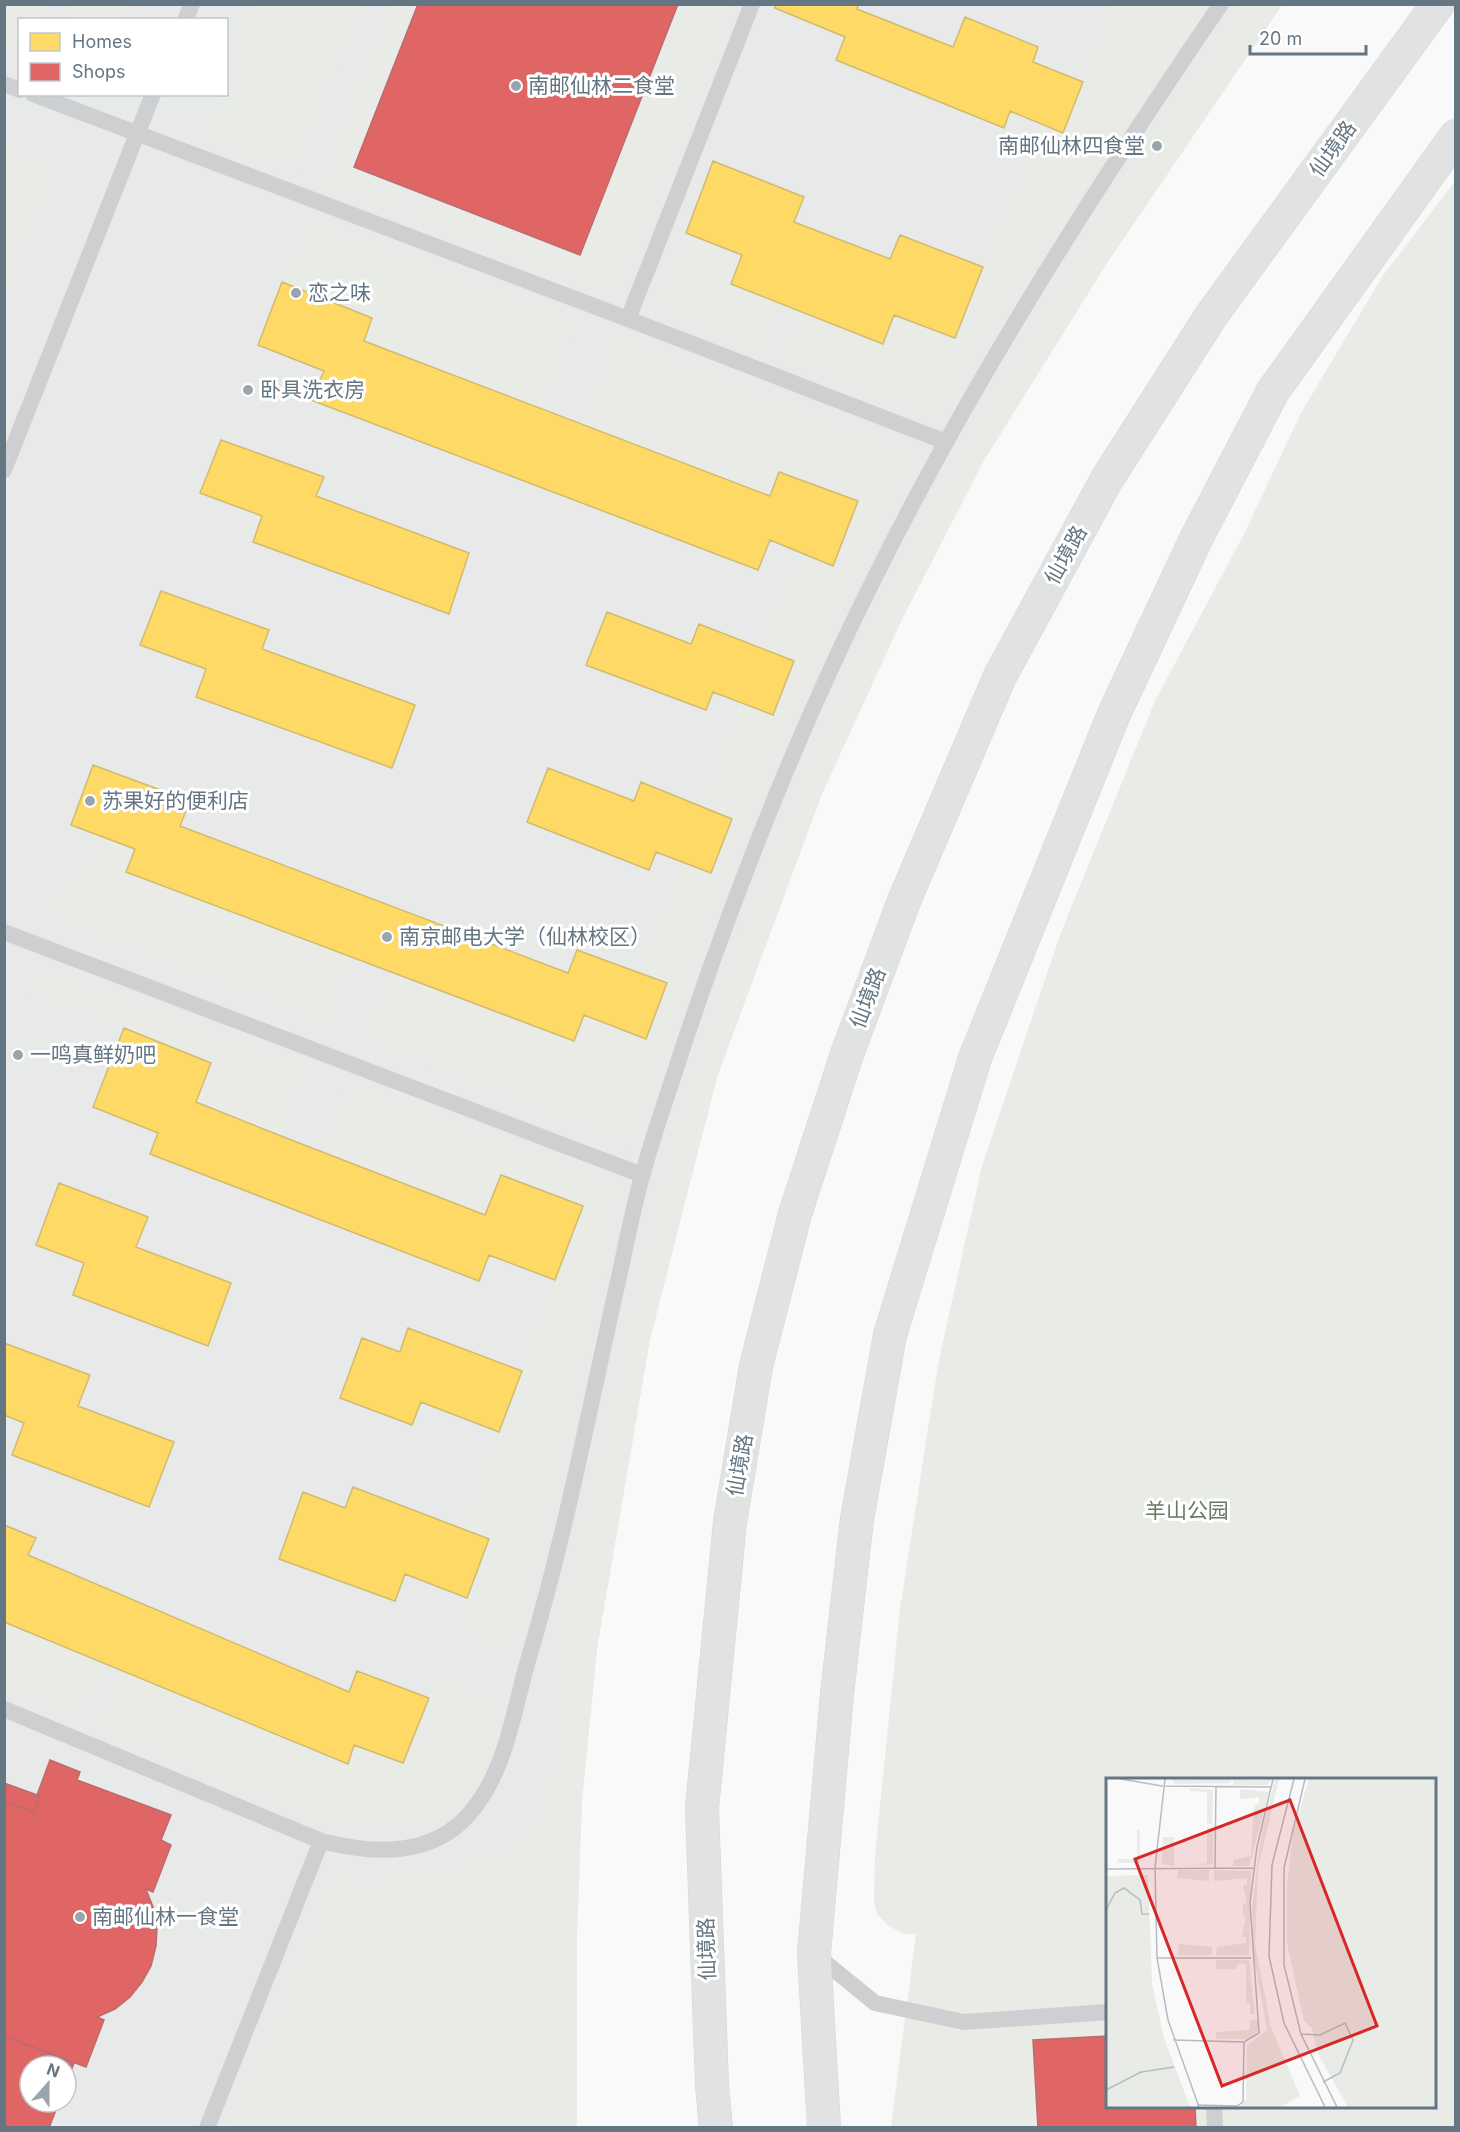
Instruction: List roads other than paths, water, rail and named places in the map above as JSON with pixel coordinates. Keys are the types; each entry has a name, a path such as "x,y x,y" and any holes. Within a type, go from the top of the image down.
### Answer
{"main road":[{"name":"仙境路","path":"716,2127 712,2085 702,1808 730,1522 756,1366 795,1214 847,1054 904,902 1000,676 1107,479 1211,316 1438,4"},
{"path":"824,2127 814,1953 837,1694 857,1518 890,1335 975,1058 1114,714 1196,539 1273,391 1455,136"}],"lane":[{"path":"186,18 192,4"},
{"path":"628,319 752,4"},
{"path":"4,1708 321,1841 355,1850 406,1848 444,1838 471,1813 492,1781 506,1743 543,1612 642,1175 716,950 807,722 872,583 946,442 1037,286 1151,107 1221,4"},
{"path":"38,96 946,442"},
{"path":"4,470 152,96"},
{"path":"4,932 642,1175"},
{"path":"207,2127 321,1841"},
{"path":"814,1953 875,2003 964,2022 1106,2012"},
{"path":"1214,2108 1215,2127"}],"place":[{"name":"南邮仙林二食堂","path":"516,86"},
{"name":"南邮仙林四食堂","path":"1157,146"},
{"name":"恋之味","path":"296,293"},
{"name":"卧具洗衣房","path":"248,390"},
{"name":"苏果好的便利店","path":"90,801"},
{"name":"南京邮电大学（仙林校区）","path":"387,937"},
{"name":"一鸣真鲜奶吧","path":"18,1055"},
{"name":"南邮仙林一食堂","path":"80,1917"}],"park label":[{"name":"羊山公园","path":"1187,1511"}]}
